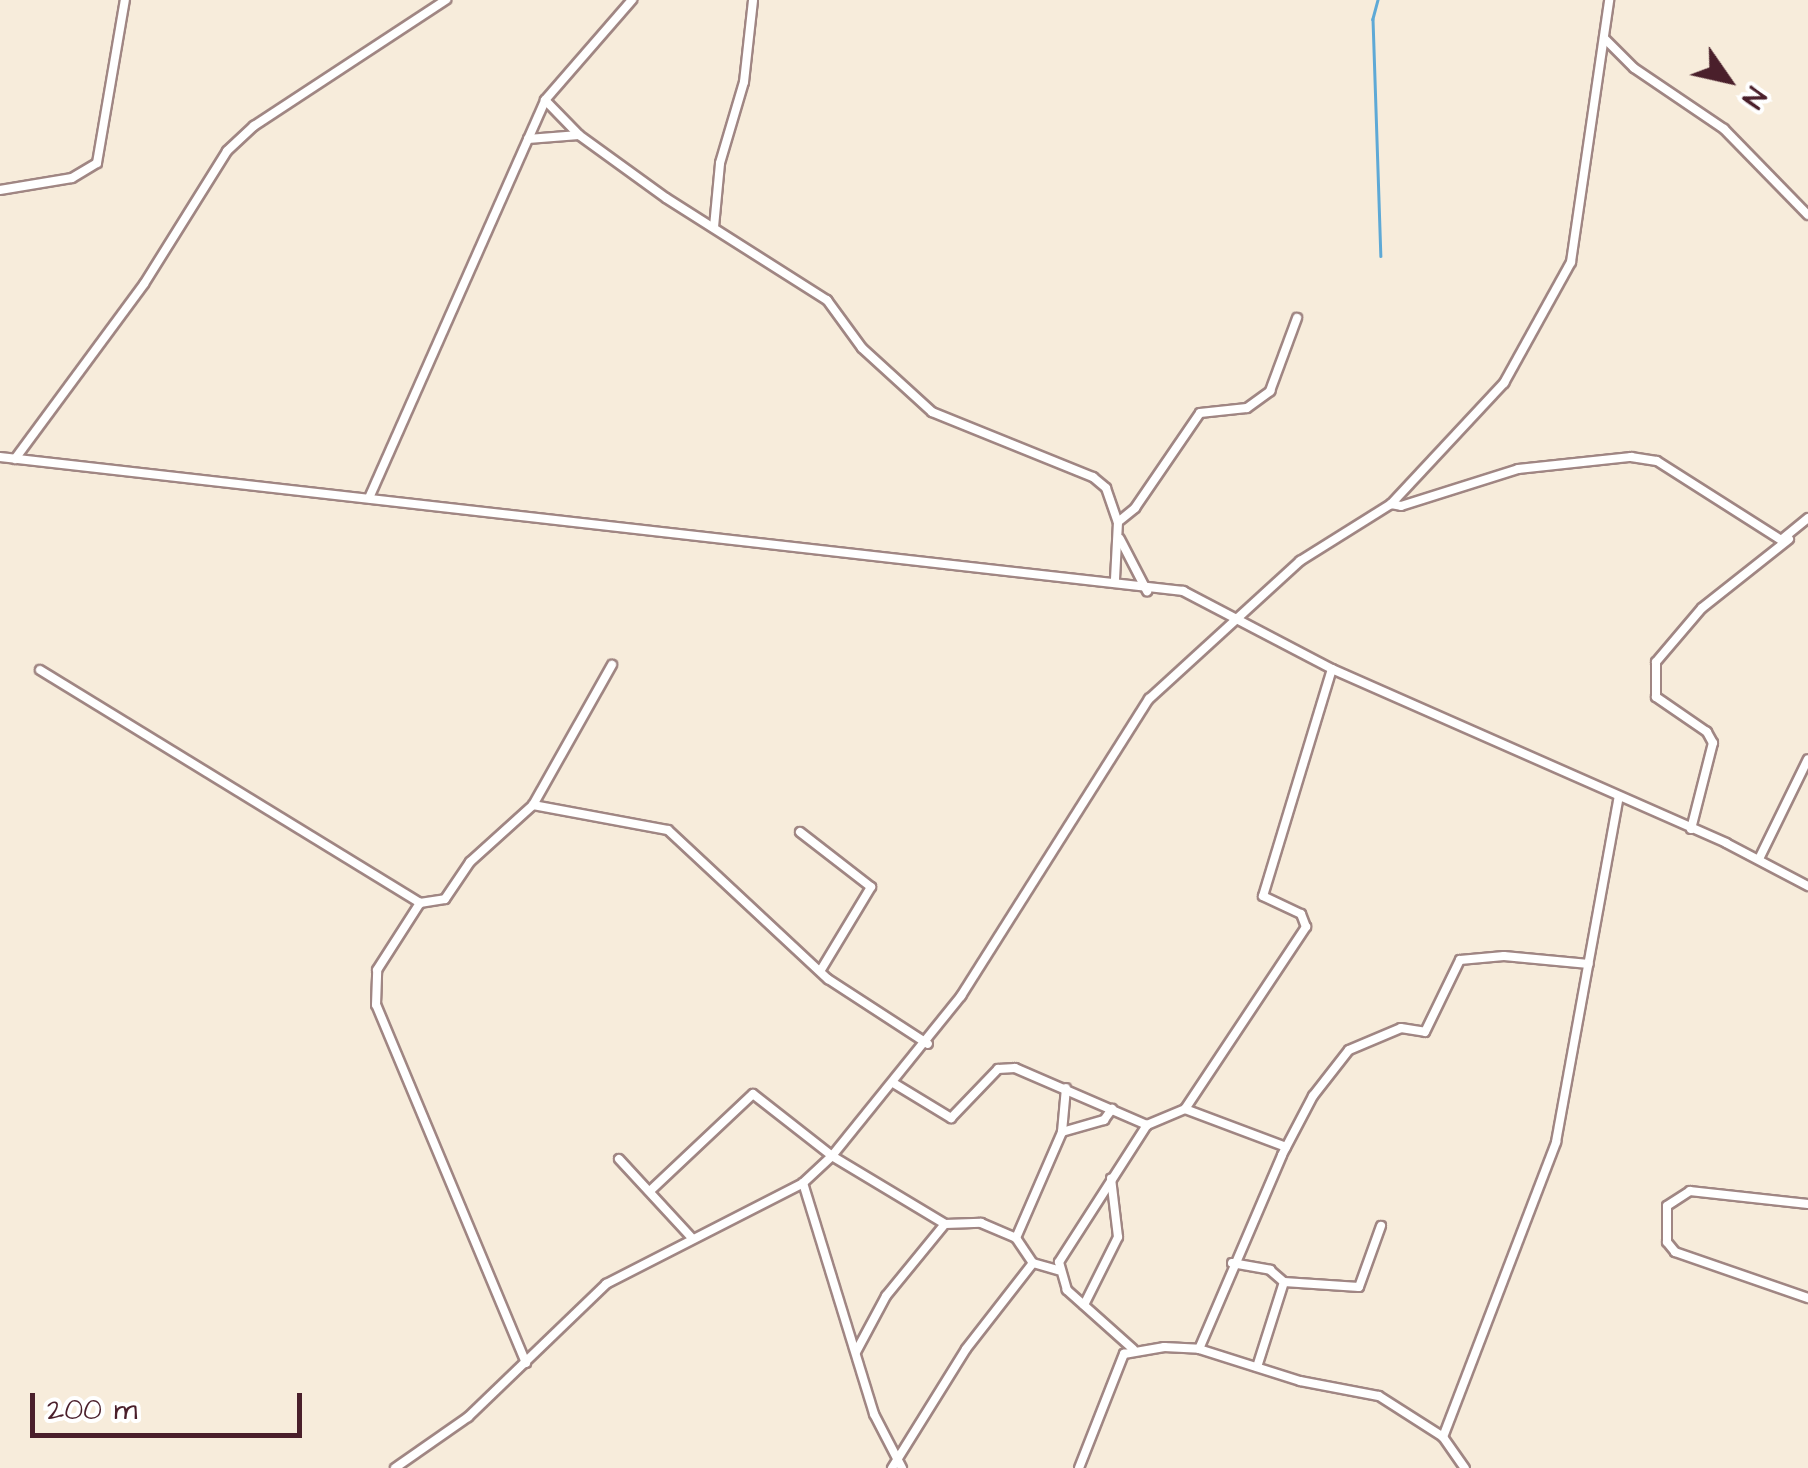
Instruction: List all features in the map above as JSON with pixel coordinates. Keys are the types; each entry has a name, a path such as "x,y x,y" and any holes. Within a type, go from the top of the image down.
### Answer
{"street":[{"path":"0,190 72,178 97,163 125,0"},
{"path":"15,458 144,284 227,151 254,126 446,0"},
{"path":"369,498 545,100 632,0"},
{"path":"714,227 720,163 744,82 753,0"},
{"path":"395,1468 468,1417 606,1284 803,1182 832,1156 928,1044 1112,748 1149,699 1300,561 1390,504 1504,383 1556,298 1571,262 1609,0"},
{"path":"1605,39 1634,68 1724,129 1808,214"},
{"path":"545,100 579,135 827,300 862,348 932,412 1093,477 1106,488 1118,522 1115,580"},
{"path":"528,139 579,135"},
{"path":"1118,522 1135,508 1200,413 1247,408 1270,391 1298,318"},
{"path":"0,457 1115,580 1146,590 1183,592 1332,670 1760,859 1808,886"},
{"path":"1390,504 1402,506 1518,468 1631,458 1657,462 1781,540 1808,520"},
{"path":"1691,829 1713,743 1707,732 1656,697 1656,662 1702,608 1808,520"},
{"path":"1118,535 1146,590"},
{"path":"526,1363 376,1006 377,970 420,904 445,898 470,862 532,805 612,665"},
{"path":"40,670 420,904"},
{"path":"1058,1270 1147,1125 1184,1109 1306,928 1301,914 1263,896 1332,670"},
{"path":"1760,859 1808,758"},
{"path":"1443,1436 1556,1142 1619,796"},
{"path":"532,805 668,830 820,970 928,1044"},
{"path":"800,832 871,888 820,970"},
{"path":"1199,1349 1232,1263 1286,1147 1313,1096 1349,1050 1401,1028 1425,1032 1460,960 1504,956 1590,964"},
{"path":"896,1084 951,1118 998,1069 1015,1068 1147,1125"},
{"path":"1016,1238 1062,1132 1066,1088"},
{"path":"651,1190 754,1094 832,1156 945,1224 981,1223 1016,1238 1033,1263 1058,1270 1084,1304 1133,1349"},
{"path":"1062,1132 1104,1120 1112,1109"},
{"path":"1184,1109 1286,1147"},
{"path":"619,1159 692,1237"},
{"path":"1084,1304 1118,1237 1111,1178"},
{"path":"803,1182 874,1414 898,1466"},
{"path":"1808,1204 1690,1191 1667,1206 1667,1242 1676,1252 1808,1298"},
{"path":"856,1352 886,1296 945,1224"},
{"path":"1232,1263 1270,1270 1284,1282 1359,1288 1380,1226"},
{"path":"898,1466 966,1349 1033,1263"},
{"path":"1256,1367 1284,1282"},
{"path":"1079,1468 1124,1354 1133,1349 1199,1349 1256,1367 1379,1396 1443,1436 1465,1468"}],"waterway":[{"path":"1378,0 1373,19 1381,256"}]}
